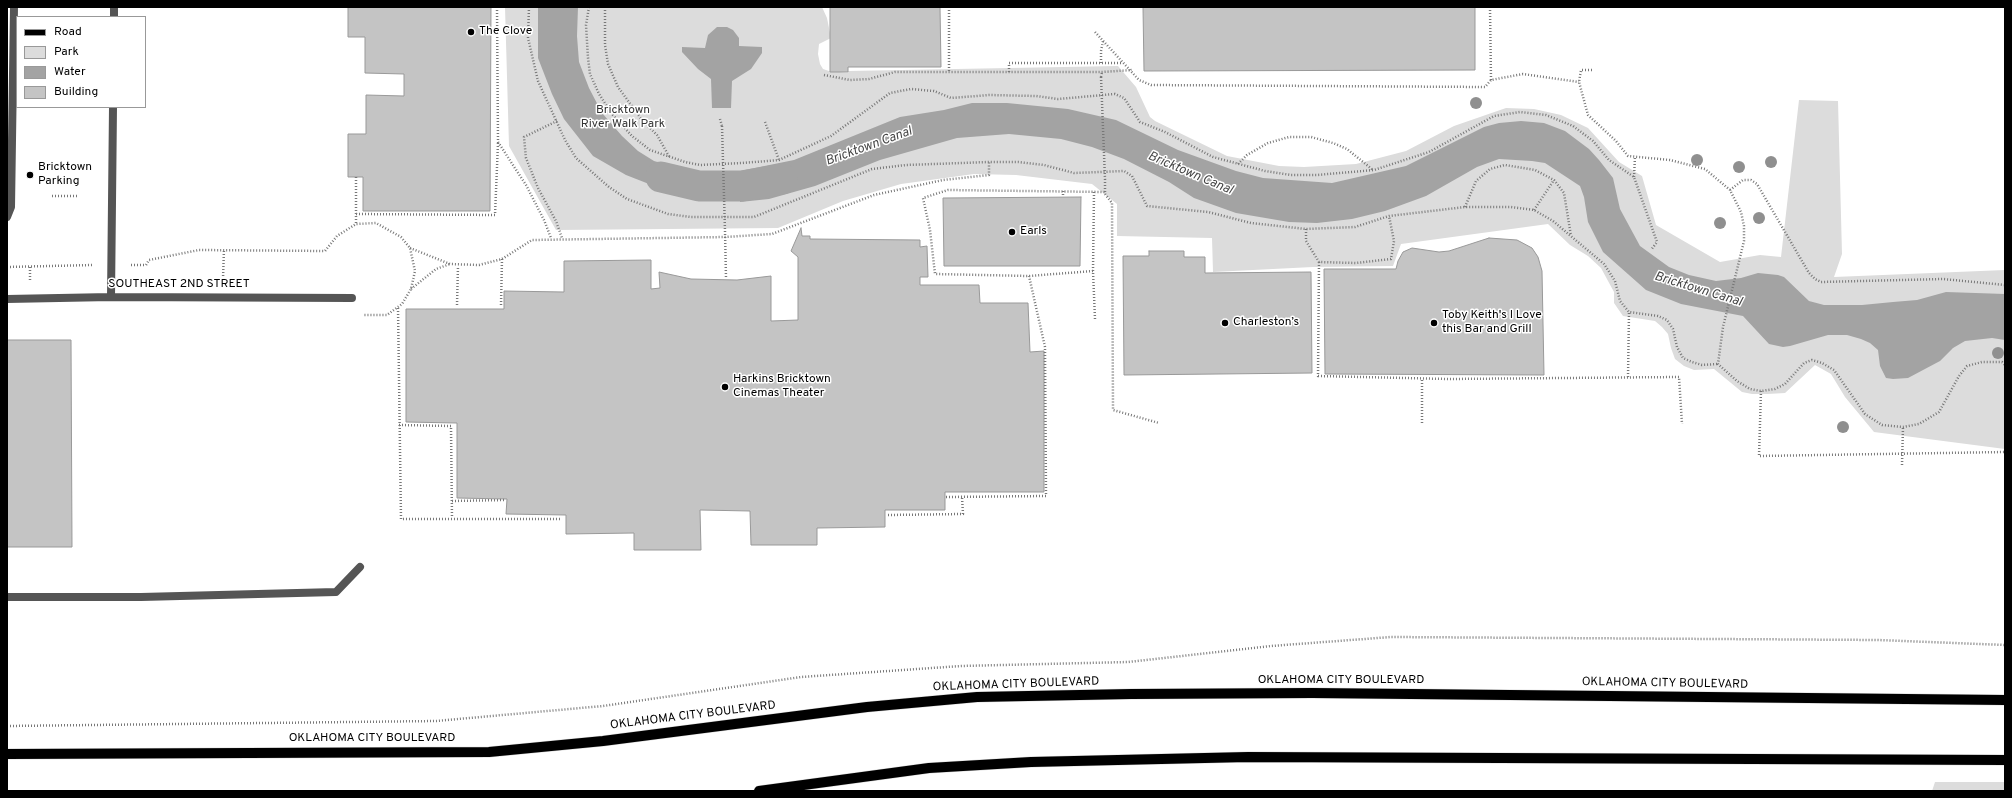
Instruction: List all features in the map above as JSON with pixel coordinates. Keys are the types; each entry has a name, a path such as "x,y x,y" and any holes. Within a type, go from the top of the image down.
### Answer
{"main road":[{"name":"OKLAHOMA CITY BOULEVARD","path":"7,754 490,752 602,741 867,708 977,697 1131,694 1320,693 2005,700"},
{"path":"759,791 929,768 1038,762 1248,758 2005,760"}],"street":[{"path":"7,217 11,207 15,105 14,7"},
{"path":"111,297 113,108"},
{"name":"SOUTHEAST 2ND STREET","path":"7,299 111,297 352,298"},
{"path":"7,597 141,597 336,592 360,567"}],"path":[{"path":"356,214 495,215 498,142 497,7"},
{"path":"529,7 528,38 532,59 538,81 565,140 576,158 609,186 627,199 648,208 668,214 691,217 754,217 872,169 906,165 1018,162 1044,165 1074,173 1124,171 1132,176 1148,206 1208,212 1251,223 1306,229 1355,227 1389,216 1465,207 1511,207 1534,210 1571,236 1604,264 1615,281 1620,301 1629,312 1628,377"},
{"path":"589,7 586,25 590,74 598,94 612,114 632,136 650,150 670,158 700,165 742,164 779,160 832,136 890,93 911,89 934,91 951,98 990,95 1036,96 1058,99 1115,94 1124,98 1140,122 1165,132 1213,157 1237,164 1291,175 1318,175 1374,170 1428,152 1494,116 1520,112 1546,115 1573,126 1593,141 1609,160 1634,177"},
{"path":"605,7 604,45 608,64 618,87 642,120 657,135 670,158"},
{"path":"949,7 949,72"},
{"path":"1490,7 1492,80"},
{"path":"1095,32 1122,63 1132,70 1139,80 1152,85 1485,86 1492,80 1523,74 1579,82"},
{"path":"1101,63 1100,51 1103,41"},
{"path":"1009,72 1009,64 1122,63"},
{"path":"824,75 850,80 869,79 895,72 1102,72 1132,70"},
{"path":"1592,70 1581,70 1579,82 1588,115 1616,141 1628,156 1670,160 1705,169 1730,190 1741,212 1744,226 1744,241 1723,327 1718,364"},
{"path":"1102,72 1105,179 1104,192 1112,203 1113,410 1159,423"},
{"path":"720,119 722,126 726,278"},
{"path":"557,121 524,138 526,158 535,182 562,238"},
{"path":"765,122 779,160"},
{"path":"1237,164 1247,155 1268,143 1289,136 1311,137 1333,143 1347,149 1374,170"},
{"path":"498,142 526,185 544,220 551,238"},
{"path":"1635,157 1634,177 1657,242 1652,250"},
{"path":"7,267 70,264 146,265 150,260 199,250 325,251 337,236 356,224 376,223 401,238 410,248 450,264 458,265 479,265 502,259 532,240 551,238 725,237 772,234 874,195 943,180 989,175 990,162"},
{"path":"1465,207 1476,181 1490,169 1505,165 1535,170 1554,180 1564,193 1571,236"},
{"path":"356,177 356,224"},
{"path":"1534,210 1554,180"},
{"path":"1730,190 1743,180 1751,180 1756,184 1809,273 1821,282 1943,279 2005,285"},
{"path":"1093,271 1029,276 935,274 930,230 922,198 948,190 1104,192"},
{"path":"1063,191 1063,197"},
{"path":"1094,192 1093,271 1095,319"},
{"path":"52,196 78,196"},
{"path":"1319,262 1356,263 1391,258 1394,241 1389,216"},
{"path":"1306,229 1306,241 1319,262 1318,376 1422,379 1679,377 1682,424"},
{"path":"359,315 387,315 402,304 411,289 415,271 410,248"},
{"path":"223,297 224,249"},
{"path":"501,305 502,259"},
{"path":"411,289 436,269 450,264"},
{"path":"457,305 458,265"},
{"path":"946,497 1046,496 1045,347 1029,276"},
{"path":"398,307 398,425 401,519 560,519"},
{"path":"1629,312 1658,316 1667,320 1673,329 1677,347 1683,358 1702,365 1718,364 1737,381 1750,389 1761,391 1775,389 1785,384 1804,363 1812,360 1822,363 1834,370 1865,414 1882,425 1903,427 1918,424 1939,412 1959,376 1967,366 1982,362 2002,362 2005,365"},
{"path":"1422,379 1422,423"},
{"path":"1761,391 1758,456 2005,452"},
{"path":"398,425 451,426 452,518"},
{"path":"1902,465 1903,427"},
{"path":"888,515 963,514 962,497"},
{"path":"452,501 505,500"}],"green space":[{"name":"Bricktown River Walk Park","path":"505,7 822,7 827,18 831,38 819,44 818,54 820,64 823,69 829,71 848,73 848,71 1118,66 1136,87 1150,117 1155,121 1227,156 1279,166 1304,167 1356,164 1406,151 1454,126 1506,108 1534,109 1561,115 1588,128 1619,162 1642,176 1656,225 1720,262 1760,255 1781,257 1799,100 1838,101 1842,254 1834,277 2005,270 2005,449 1874,432 1845,397 1831,374 1815,365 1785,393 1767,394 1742,392 1714,369 1694,370 1684,366 1675,359 1668,334 1662,327 1655,321 1623,316 1614,303 1614,292 1601,268 1588,256 1570,245 1548,224 1401,244 1393,266 1313,267 1213,272 1212,238 1117,236 1117,204 1092,184 1016,175 974,174 901,184 843,201 778,228 556,230 509,146"},
{"path":"1935,782 2005,782 2005,791 1932,791"}],"water":[{"path":"538,7 578,7 577,36 579,62 589,88 602,113 622,136 638,151 654,161 702,175 702,201 672,193 626,175 593,156 564,119 552,94 538,58"},
{"path":"717,27 727,27 733,30 739,38 739,46 762,47 762,53 751,69 732,81 731,108 712,108 711,79 698,69 682,52 682,47 705,48 708,35"},
{"path":"972,103 1007,103 1068,109 1116,120 1178,150 1236,171 1263,178 1332,183 1406,166 1484,127 1499,123 1521,121 1544,123 1565,131 1589,149 1599,160 1613,178 1620,209 1640,246 1669,267 1689,275 1716,281 1741,278 1758,273 1778,275 1784,277 1809,301 1824,305 1862,305 1917,300 1946,292 2005,294 2005,340 1992,338 1965,341 1953,348 1940,361 1908,378 1893,379 1886,378 1880,366 1878,350 1870,343 1847,335 1828,335 1783,347 1769,344 1743,316 1681,304 1646,290 1603,252 1588,222 1584,197 1580,186 1545,163 1532,161 1499,159 1477,167 1426,196 1385,211 1352,219 1317,223 1289,222 1236,213 1194,198 1169,182 1124,159 1092,147 1061,139 1009,134 957,138 880,160 815,186 769,199 740,202 740,171 794,160 900,117 944,110"}],"building":[{"path":"348,7 491,7 490,211 363,211 363,177 348,177 348,134 366,134 366,95 404,96 404,74 365,73 365,37 348,37"},
{"path":"830,7 940,7 941,67 848,67 848,72 830,72"},
{"path":"1143,7 1475,7 1475,70 1144,71"},
{"name":"Earls","path":"1081,197 1080,266 944,266 943,198"},
{"name":"Harkins Bricktown Cinemas Theater","path":"801,228 802,236 810,236 810,239 920,240 920,247 927,246 928,277 920,277 920,285 979,285 980,303 1028,303 1030,352 1044,351 1044,492 945,492 945,510 885,510 885,527 817,528 817,545 751,545 750,511 700,510 701,550 634,550 634,533 566,534 566,515 506,514 507,499 457,498 457,423 406,422 406,309 504,309 504,291 564,292 564,261 651,260 651,289 660,288 659,272 691,279 737,280 771,276 771,321 798,320 798,257 791,251"},
{"name":"Toby Keith's I Love this Bar and Grill","path":"1489,238 1517,240 1532,248 1538,257 1542,271 1544,375 1325,374 1324,269 1396,269 1403,252 1412,248 1439,252 1449,251"},
{"path":"1149,251 1184,251 1184,257 1205,257 1205,273 1311,272 1312,373 1124,375 1123,256 1149,256"},
{"path":"7,340 71,340 72,547 7,547"}],"waterway":[{"name":"Bricktown Canal","path":"661,177 699,186 742,186 782,179"}],"place":[{"name":"The Clove","path":"471,32"},
{"name":"Bricktown Parking","path":"30,175"},
{"name":"Earls","path":"1012,232"},
{"name":"Charleston’s","path":"1225,323"},
{"name":"Toby Keith's I Love this Bar and Grill","path":"1434,323"},
{"name":"Harkins Bricktown Cinemas Theater","path":"725,387"}]}
